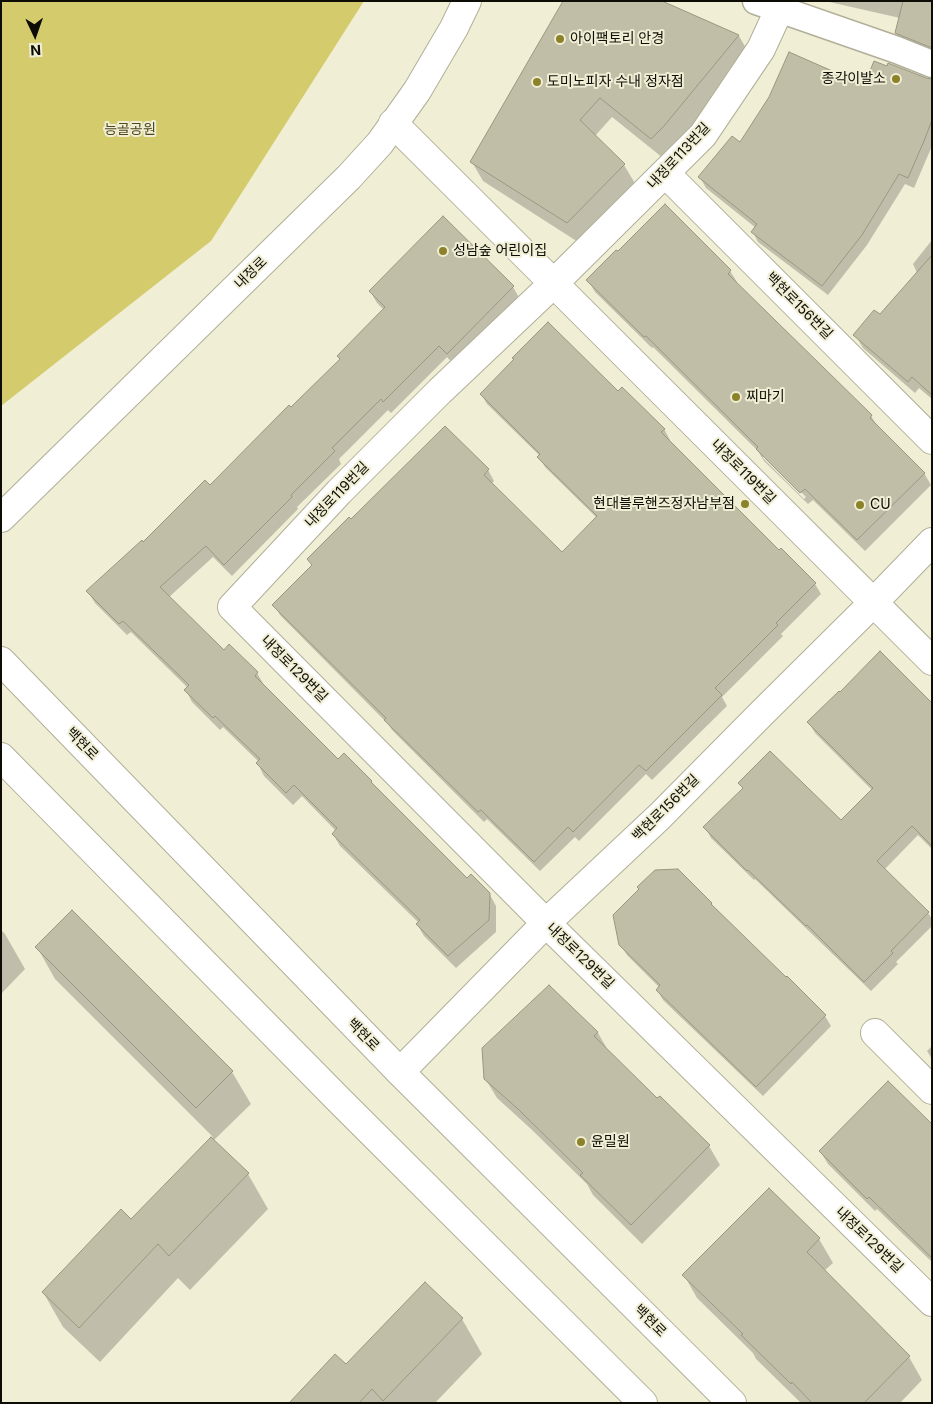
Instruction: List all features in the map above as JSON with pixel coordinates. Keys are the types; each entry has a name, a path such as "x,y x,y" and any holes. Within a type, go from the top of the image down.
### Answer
{"street":[{"name":"내정로","path":"1,518 349,177 380,142 417,91 433,66 467,1"},
{"name":"내정로113번길","path":"554,283 703,135 761,49 772,4 932,64"},
{"name":"내정로119번길","path":"393,123 932,661"},
{"name":"백현로156번길","path":"665,173 932,440"},
{"name":"내정로119번길","path":"232,607 339,492 440,391 554,283"},
{"name":"백현로156번길","path":"400,1072 546,923 660,816 932,542"},
{"name":"내정로129번길","path":"232,607 546,923 932,1302"},
{"name":"백현로","path":"1,662 400,1072 732,1403"},
{"path":"1,757 341,1102 643,1403"},
{"path":"875,1033 932,1090"}],"green space":[{"name":"능골공원","path":"1,1 364,1 211,241 1,406"}],"building":[{"path":"563,1 662,1 739,35 664,126 651,139 600,98 580,120 625,164 567,223 470,162"},
{"path":"903,1 932,1 932,48 895,33"},
{"path":"789,52 864,85 874,61 887,66 888,63 932,79 932,120 908,178 899,174 862,235 822,286 751,232 757,224 698,177 732,136 740,142 769,97"},
{"path":"665,204 731,270 728,274 872,415 870,418 925,473 857,540 805,489 800,493 756,449 758,447 646,336 644,337 586,280"},
{"path":"443,216 514,286 447,354 439,346 383,402 381,399 332,448 335,451 291,495 292,497 224,565 206,546 160,587 224,650 229,644 258,672 255,676 338,759 344,753 467,878 471,874 490,893 489,920 448,956 416,924 420,920 332,834 337,828 294,785 286,793 256,763 260,759 215,716 213,718 184,690 189,685 123,621 119,624 86,591 142,540 143,542 205,480 210,485 289,405 291,407 340,359 337,356 385,307 369,291"},
{"path":"932,255 932,395 912,377 908,382 853,335 874,310 880,314"},
{"path":"548,322 618,391 622,387 665,429 661,432 779,550 781,548 816,583 776,623 778,625 715,688 722,695 646,771 639,765 573,832 568,827 534,862 481,810 478,812 384,720 386,718 272,605 312,565 307,559 349,517 351,519 445,426 489,469 484,475 562,552 597,516 537,457 540,454 480,394"},
{"path":"880,651 932,703 932,846 912,826 877,861 929,912 891,951 893,953 864,982 807,925 747,871 703,827 743,788 738,783 770,751 841,820 873,788 807,722 840,692"},
{"path":"678,869 711,904 826,1015 756,1087 656,990 660,985 619,945 613,915 639,889 637,887 655,870"},
{"path":"72,910 233,1071 196,1108 35,947"},
{"path":"549,985 598,1032 594,1036 657,1098 660,1096 710,1145 631,1225 580,1175 583,1173 518,1109 484,1079 482,1048"},
{"path":"888,1081 932,1124 932,1258 869,1197 867,1199 819,1151"},
{"path":"211,1137 249,1173 169,1256 158,1244 79,1328 42,1292 121,1209 131,1219"},
{"path":"769,1188 820,1238 807,1252 910,1356 864,1403 812,1403 682,1275"},
{"path":"425,1282 463,1318 383,1401 372,1389 359,1403 289,1403 335,1354 346,1364"}],"place":[{"name":"아이팩토리 안경","path":"560,39"},
{"name":"종각이발소","path":"896,79"},
{"name":"도미노피자 수내 정자점","path":"537,82"},
{"name":"성남숲 어린이집","path":"443,251"},
{"name":"찌마기","path":"736,397"},
{"name":"현대블루핸즈정자남부점","path":"745,504"},
{"name":"CU","path":"860,505"},
{"name":"윤밀원","path":"581,1142"}]}
